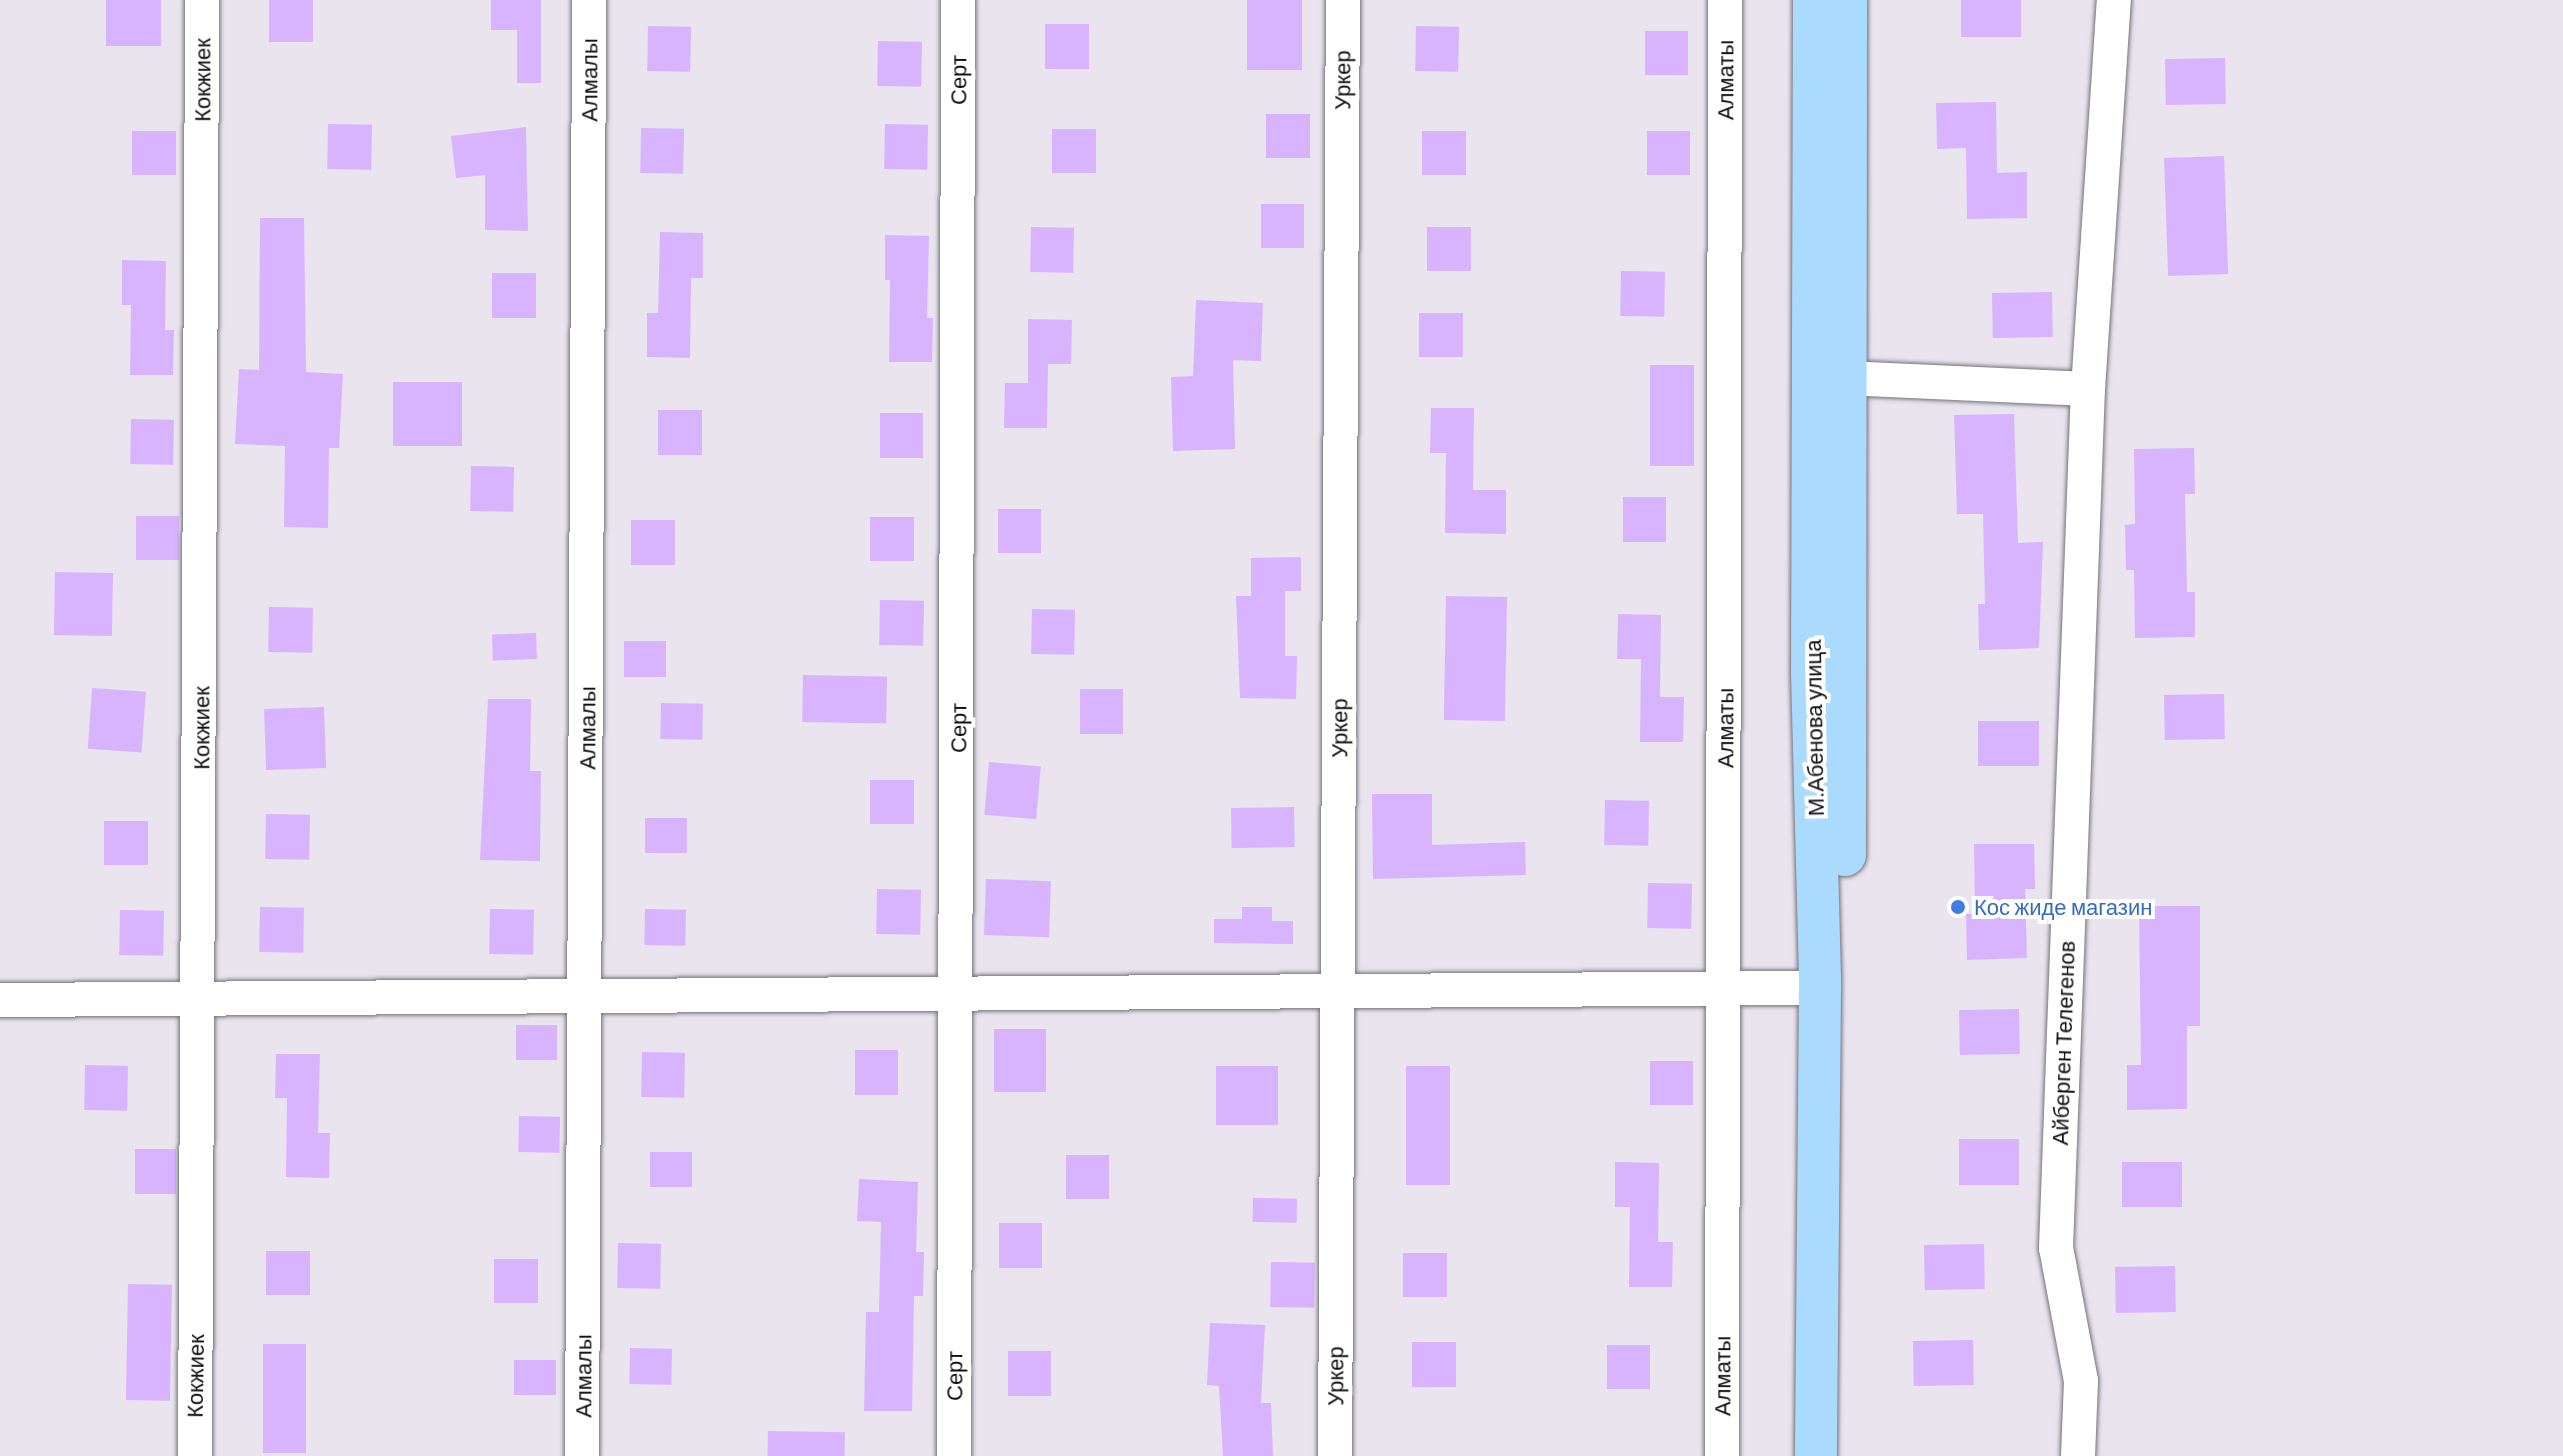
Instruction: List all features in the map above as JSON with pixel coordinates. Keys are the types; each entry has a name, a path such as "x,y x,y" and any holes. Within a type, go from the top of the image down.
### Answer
{"main road":[{"name":"М.Абенова улица","path":"1814,0 1812,672 1820,988 1816,1456"},
{"name":"М.Абенова улица","path":"1841,1456 1846,0"}],"street":[{"name":"Кокжиек","path":"195,1456 202,0"},
{"name":"Алмалы","path":"582,1456 589,0"},
{"name":"Серт","path":"954,1456 958,0"},
{"name":"Уркер","path":"1335,1456 1343,0"},
{"name":"Алматы","path":"1722,1456 1725,0"},
{"name":"Айберген Телегенов","path":"2078,1456 2081,1381 2056,1248 2088,389 2114,0"},
{"path":"1845,378 2088,389"},
{"path":"0,1000 1724,992 1820,988"}],"building":[{"path":"106,0 161,0 161,46 106,46"},
{"path":"269,0 313,0 313,42 269,42"},
{"path":"491,0 541,0 541,83 517,83 517,30 491,30"},
{"path":"1247,0 1302,0 1302,70 1247,70"},
{"path":"1961,0 2021,0 2021,37 1961,37"},
{"path":"1045,24 1089,24 1089,69 1045,69"},
{"path":"648,26 691,27 690,72 647,71"},
{"path":"1416,26 1459,27 1458,72 1415,71"},
{"path":"1645,31 1688,31 1688,75 1645,75"},
{"path":"878,41 922,42 921,87 877,86"},
{"path":"2225,58 2226,104 2166,105 2165,59"},
{"path":"1996,102 1997,173 2027,172 2027,218 1967,219 1966,148 1937,149 1936,103"},
{"path":"1266,114 1310,114 1310,158 1266,158"},
{"path":"328,124 372,125 371,170 327,169"},
{"path":"885,124 928,125 927,170 884,169"},
{"path":"526,127 528,231 485,230 485,175 456,178 451,136"},
{"path":"641,128 684,129 683,174 640,173"},
{"path":"1052,129 1096,129 1096,173 1052,173"},
{"path":"132,131 176,131 176,175 132,175"},
{"path":"1422,131 1466,131 1466,175 1422,175"},
{"path":"1647,131 1690,131 1690,175 1647,175"},
{"path":"2224,156 2228,274 2168,276 2164,158"},
{"path":"1261,204 1304,204 1304,248 1261,248"},
{"path":"260,218 304,218 306,372 343,374 339,448 329,448 328,528 284,527 285,446 235,444 239,369 259,370"},
{"path":"1031,227 1074,228 1073,273 1030,272"},
{"path":"1427,227 1471,227 1471,271 1427,271"},
{"path":"660,232 703,233 703,278 691,278 690,358 647,357 647,313 658,313"},
{"path":"885,235 929,236 927,318 933,318 932,362 889,362 890,280 885,280"},
{"path":"122,260 166,261 165,330 174,330 173,375 130,375 131,305 122,305"},
{"path":"1621,271 1665,272 1664,317 1620,316"},
{"path":"492,273 536,273 536,318 492,318"},
{"path":"2052,292 2053,337 1993,338 1992,293"},
{"path":"1196,300 1263,303 1261,361 1233,360 1235,449 1173,451 1171,377 1193,376"},
{"path":"1419,313 1463,313 1463,357 1419,357"},
{"path":"1028,319 1072,320 1071,364 1048,364 1047,428 1004,428 1005,383 1028,383"},
{"path":"1650,365 1694,365 1694,466 1650,466"},
{"path":"393,382 462,382 462,446 393,446"},
{"path":"1431,408 1474,408 1473,490 1506,490 1506,534 1445,533 1446,453 1430,453"},
{"path":"658,410 702,410 702,455 658,455"},
{"path":"880,413 923,413 923,458 880,458"},
{"path":"2014,414 2018,543 2043,542 2039,648 1979,650 1978,604 1985,604 1983,514 1957,514 1954,415"},
{"path":"131,419 174,420 173,465 130,464"},
{"path":"2194,448 2195,494 2185,494 2187,592 2195,592 2195,637 2135,638 2134,570 2126,570 2125,525 2135,524 2134,449"},
{"path":"471,466 514,467 513,512 470,511"},
{"path":"1623,497 1666,497 1666,542 1623,542"},
{"path":"998,509 1041,509 1041,553 998,553"},
{"path":"136,516 179,516 179,560 136,560"},
{"path":"870,517 914,517 914,561 870,561"},
{"path":"631,520 675,520 675,565 631,565"},
{"path":"1301,557 1301,591 1285,591 1285,656 1297,656 1296,699 1240,698 1236,596 1251,596 1251,558"},
{"path":"55,572 113,573 112,636 54,635"},
{"path":"1446,596 1507,597 1505,721 1444,720"},
{"path":"880,600 924,601 923,646 879,645"},
{"path":"269,607 313,608 312,653 268,652"},
{"path":"1032,609 1075,610 1074,655 1031,654"},
{"path":"1618,614 1661,615 1660,697 1684,697 1683,742 1640,742 1641,659 1617,659"},
{"path":"536,633 537,659 493,661 492,635"},
{"path":"624,641 666,641 666,677 624,677"},
{"path":"803,675 887,676 886,723 802,722"},
{"path":"92,688 146,692 142,753 88,749"},
{"path":"1080,689 1123,689 1123,734 1080,734"},
{"path":"2224,694 2225,739 2165,740 2164,695"},
{"path":"488,699 531,699 530,771 541,771 540,861 480,860"},
{"path":"661,703 703,704 702,740 660,739"},
{"path":"324,707 326,768 266,770 264,709"},
{"path":"1978,721 2039,721 2039,766 1978,766"},
{"path":"989,762 1041,767 1036,819 984,815"},
{"path":"870,780 914,780 914,824 870,824"},
{"path":"1372,794 1432,794 1432,845 1525,842 1526,875 1373,879"},
{"path":"1605,800 1649,801 1648,846 1604,845"},
{"path":"1294,807 1295,847 1232,848 1231,808"},
{"path":"266,814 310,815 309,860 265,859"},
{"path":"645,818 687,818 687,853 645,853"},
{"path":"104,821 148,821 148,865 104,865"},
{"path":"1974,844 2034,844 2035,889 2025,889 2027,958 1967,960 1966,914 1975,914"},
{"path":"986,879 1051,881 1049,937 984,935"},
{"path":"1648,883 1692,884 1691,929 1647,928"},
{"path":"877,889 921,890 920,935 876,934"},
{"path":"2139,906 2200,906 2200,1026 2187,1026 2187,1109 2127,1110 2127,1065 2141,1065"},
{"path":"260,907 304,908 303,953 259,952"},
{"path":"1242,907 1272,907 1272,921 1293,921 1293,944 1214,943 1214,919 1242,919"},
{"path":"490,909 534,910 533,955 489,954"},
{"path":"645,909 686,910 685,946 644,945"},
{"path":"120,910 164,911 163,956 119,955"},
{"path":"2019,1009 2020,1054 1960,1055 1959,1010"},
{"path":"516,1025 557,1025 557,1060 516,1060"},
{"path":"994,1029 1046,1029 1046,1092 994,1092"},
{"path":"855,1050 898,1050 898,1095 855,1095"},
{"path":"642,1052 685,1053 684,1098 641,1097"},
{"path":"276,1054 320,1054 318,1133 330,1133 329,1178 286,1177 287,1098 275,1098"},
{"path":"1650,1061 1693,1061 1693,1105 1650,1105"},
{"path":"85,1065 128,1066 127,1111 84,1110"},
{"path":"1216,1066 1278,1066 1278,1125 1216,1125"},
{"path":"1406,1066 1450,1066 1450,1185 1406,1185"},
{"path":"519,1116 560,1117 559,1153 518,1152"},
{"path":"1959,1139 2019,1139 2019,1185 1959,1185"},
{"path":"135,1149 176,1149 176,1194 135,1194"},
{"path":"650,1152 692,1152 692,1187 650,1187"},
{"path":"1066,1155 1109,1155 1109,1199 1066,1199"},
{"path":"1615,1162 1659,1163 1658,1242 1673,1242 1672,1287 1629,1287 1630,1207 1615,1207"},
{"path":"2122,1162 2182,1162 2182,1207 2122,1207"},
{"path":"859,1179 918,1182 916,1252 924,1252 923,1296 914,1296 912,1411 864,1411 866,1312 879,1312 881,1222 857,1221"},
{"path":"1253,1198 1297,1199 1297,1223 1253,1222"},
{"path":"999,1223 1042,1223 1042,1268 999,1268"},
{"path":"618,1243 661,1244 660,1289 617,1288"},
{"path":"1984,1244 1985,1289 1925,1290 1924,1245"},
{"path":"266,1251 310,1251 310,1295 266,1295"},
{"path":"1403,1253 1447,1253 1447,1297 1403,1297"},
{"path":"494,1259 538,1259 538,1303 494,1303"},
{"path":"1271,1262 1315,1263 1314,1308 1270,1307"},
{"path":"2175,1266 2176,1312 2116,1313 2115,1267"},
{"path":"128,1284 172,1285 170,1401 126,1400"},
{"path":"1210,1323 1265,1325 1261,1403 1271,1403 1273,1456 1223,1456 1219,1386 1207,1385"},
{"path":"1973,1340 1974,1385 1914,1386 1913,1341"},
{"path":"1412,1342 1456,1342 1456,1387 1412,1387"},
{"path":"263,1344 306,1344 306,1453 263,1453"},
{"path":"1607,1345 1650,1345 1650,1389 1607,1389"},
{"path":"630,1348 672,1349 671,1385 629,1384"},
{"path":"1008,1351 1051,1351 1051,1396 1008,1396"},
{"path":"514,1360 556,1360 556,1395 514,1395"},
{"path":"768,1431 845,1432 845,1456 768,1456"}],"place":[{"name":"Кос жиде магазин","path":"1958,907"}]}
